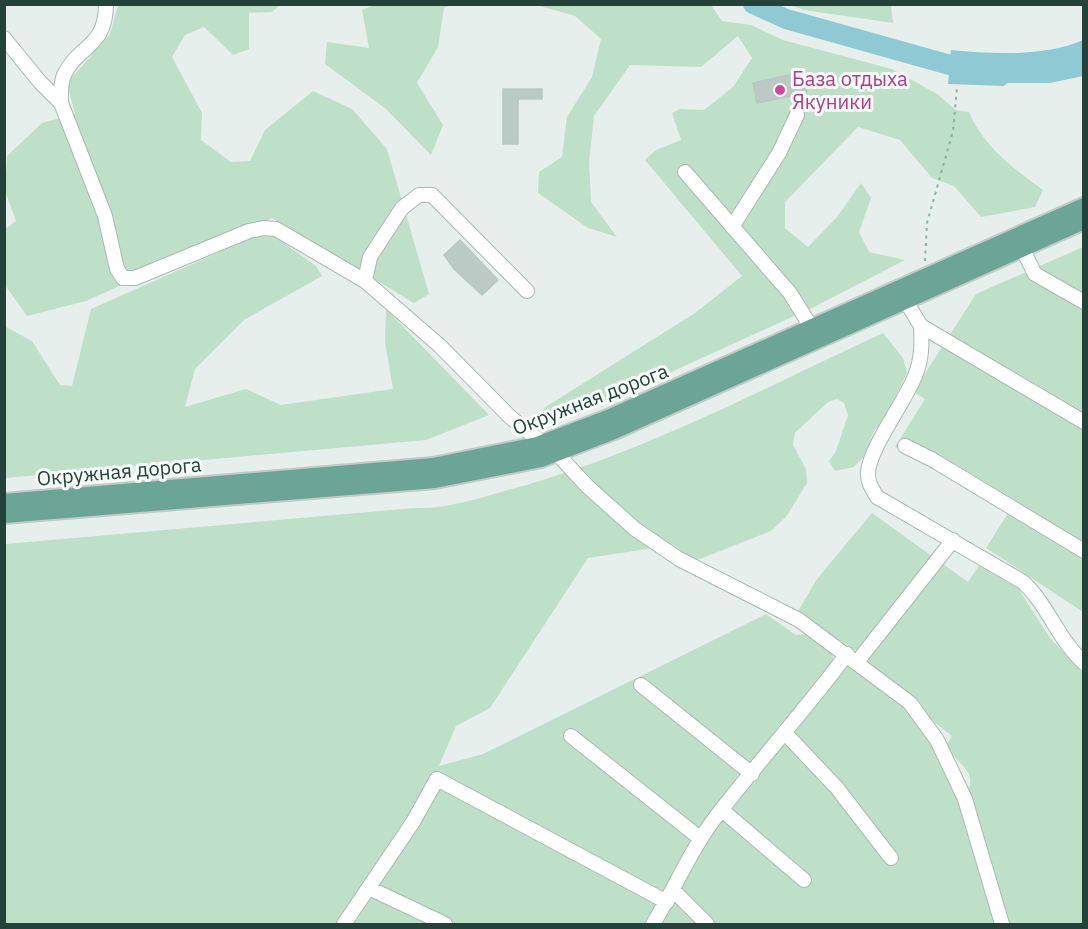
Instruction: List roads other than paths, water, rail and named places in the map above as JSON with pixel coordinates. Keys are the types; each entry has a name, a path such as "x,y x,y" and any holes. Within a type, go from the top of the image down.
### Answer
{"main road":[{"name":"Окружная дорога","path":"4,501 408,469 486,458 541,444 609,418 1083,206"},
{"name":"Окружная дорога","path":"4,516 435,480 513,466 556,454 614,431 1083,221"}],"street":[{"path":"106,4 102,31 64,74 61,103 105,216 117,269 123,278 135,278 249,231 264,228 276,229 365,281 440,346 510,417 556,454 618,515 669,553 784,611 852,658 910,703 937,740 975,826 1002,924"},
{"path":"4,38 40,82 61,103"},
{"path":"732,227 779,153 797,115"},
{"path":"685,172 790,293 811,327"},
{"path":"365,281 370,257 402,208 419,195 432,195 527,291"},
{"path":"1022,248 1035,274 1083,302"},
{"path":"905,300 921,326 1083,422"},
{"path":"921,326 921,355 915,376 872,457 868,472 870,487 877,497 1023,582 1035,593 1069,649 1083,663"},
{"path":"905,446 1083,551"},
{"path":"653,924 701,839 722,810 953,540"},
{"path":"641,685 752,774"},
{"path":"785,734 837,788 891,858"},
{"path":"571,736 701,839"},
{"path":"344,924 413,822 437,780 670,896 707,924"},
{"path":"722,810 804,880"},
{"path":"369,888 445,924"}],"water":[{"path":"1083,40 1083,76 1050,83 1007,83 1004,86 948,84 951,50 984,53 1036,52"}],"waterway":[{"path":"753,4 786,19 950,65 975,68"}],"place":[{"name":"База отдыха Якуники","path":"780,90"}]}
